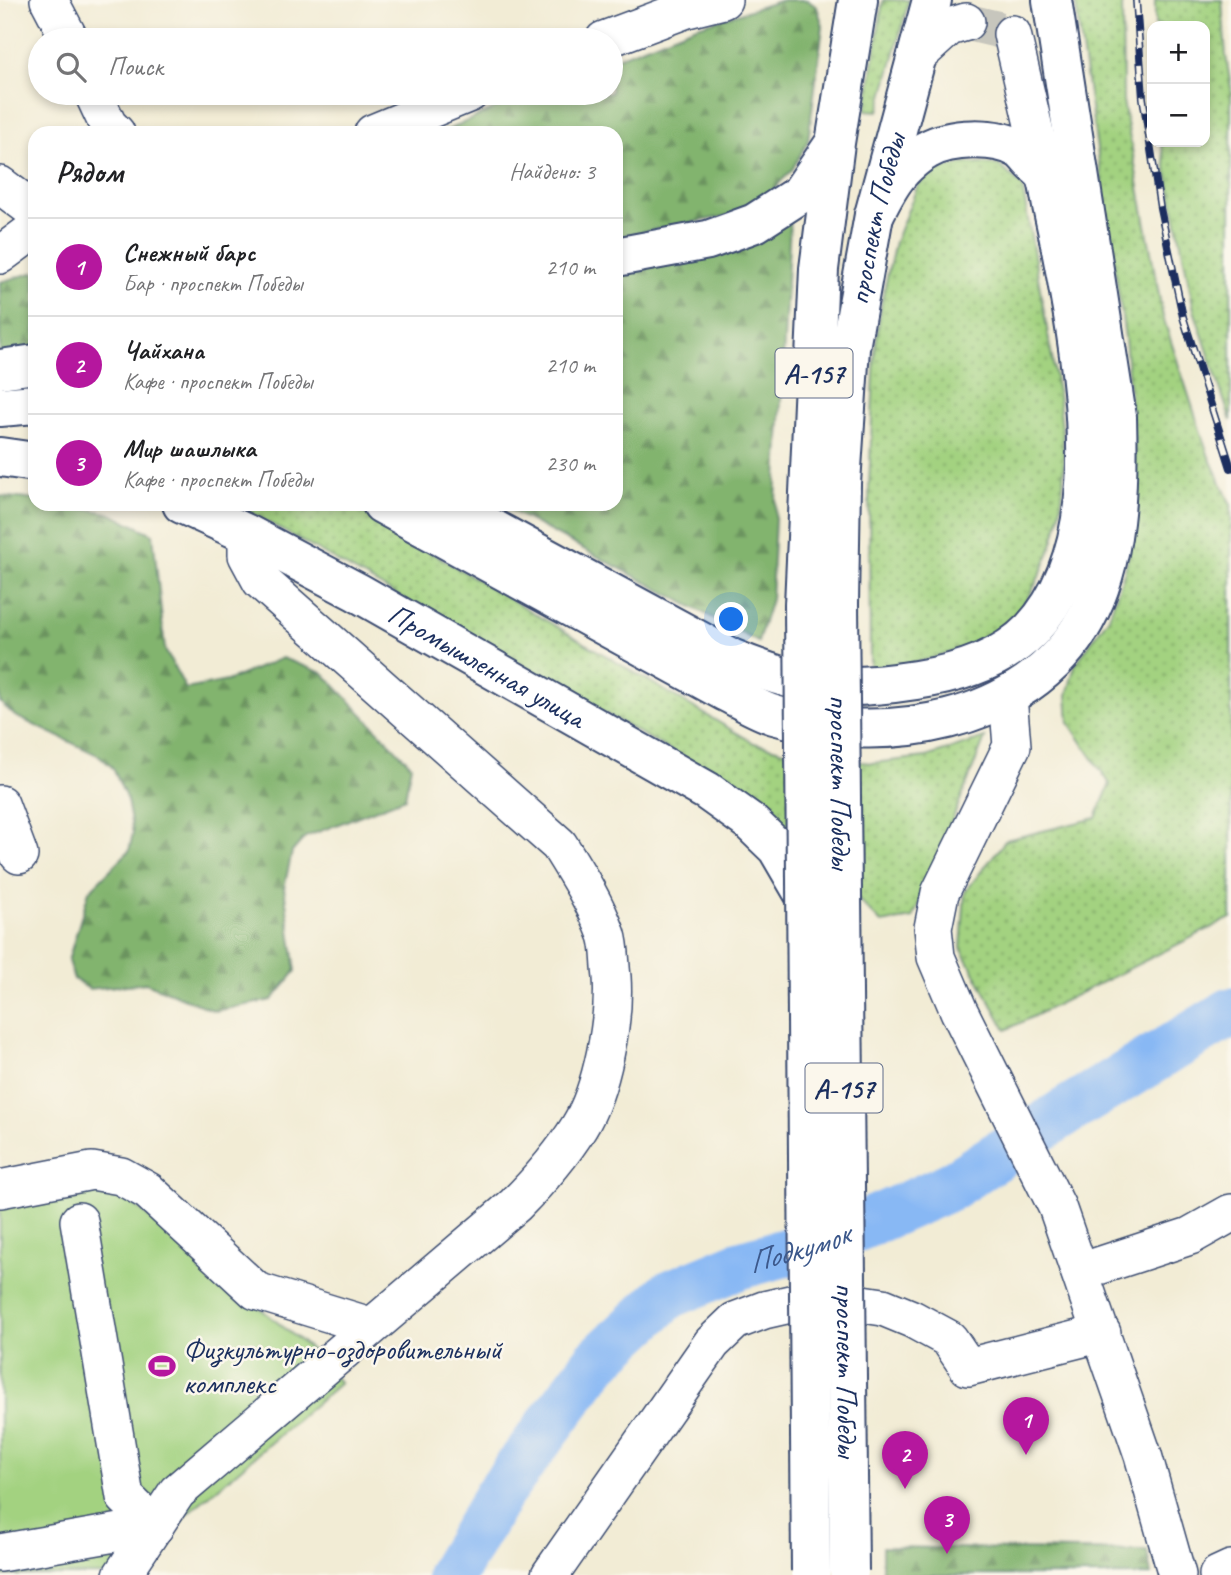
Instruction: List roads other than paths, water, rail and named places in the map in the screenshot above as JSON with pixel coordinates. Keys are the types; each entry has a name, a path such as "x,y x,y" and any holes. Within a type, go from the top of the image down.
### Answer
{"main road":[{"name":"А-157","path":"835,143 858,0"},
{"name":"проспект Победы","path":"811,1573 805,896 821,605 841,483 850,348 874,215 932,0"},
{"path":"395,511 726,692 772,714 816,725 874,728 937,722 983,709 1034,680 1065,650 1086,619 1109,547 1117,504 1117,417 1051,0"},
{"path":"460,511 731,657 769,674 823,686 877,686 963,670 1000,654 1030,631 1053,601 1068,568 1080,527 1086,431 1082,370 1064,261 1045,176 1020,149 991,139 964,140 927,149 901,171 874,215"},
{"path":"623,256 708,240 755,223 800,194 835,143"},
{"name":"проспект Победы","path":"835,143 819,269 821,605 849,1573"},
{"path":"0,369 28,365"},
{"path":"0,407 28,405"},
{"path":"0,457 28,460"},
{"name":"Промышленная улица","path":"197,511 357,592 708,791 749,821 777,848 805,896"}],"street":[{"path":"49,0 64,28"},
{"path":"623,33 687,9 723,0"},
{"path":"1045,176 1006,32 1051,0"},
{"path":"916,57 949,27 966,22"},
{"path":"390,126 441,105"},
{"path":"0,185 28,206"},
{"path":"0,255 28,234"},
{"path":"122,1575 177,1492 515,1205 551,1168 581,1125 609,1040 613,990 608,938 586,887 559,845 261,581 247,555 247,534"},
{"path":"1008,696 1012,746 940,893 933,928 936,957 959,1011 1057,1207 1143,1455 1177,1575"},
{"path":"0,804 19,855"},
{"path":"0,1189 92,1171 121,1176 148,1191 256,1291 370,1326"},
{"path":"1080,1272 1190,1236 1231,1213"},
{"path":"79,1221 125,1497 155,1526"},
{"path":"550,1575 712,1343 735,1321 764,1310 799,1302 836,1300 883,1307 949,1339 968,1367 1102,1334"},
{"path":"0,1553 155,1526"},
{"path":"1218,1575 1231,1570"}],"waterway":[{"name":"Подкумок","path":"451,1575 498,1495 597,1361 668,1295 740,1265 827,1241 949,1187 1062,1114 1231,1012"}],"tunnel":[{"path":"966,22 1000,30"}],"railway":[{"path":"1136,0 1143,98 1160,208 1183,317 1231,468"}],"place":[{"name":"Физкультурно-оздоровительный комплекс","path":"162,1366"},
{"name":"Снежный барс","path":"1026,1455"},
{"name":"Чайхана","path":"905,1489"},
{"name":"Мир шашлыка","path":"947,1554"}]}
